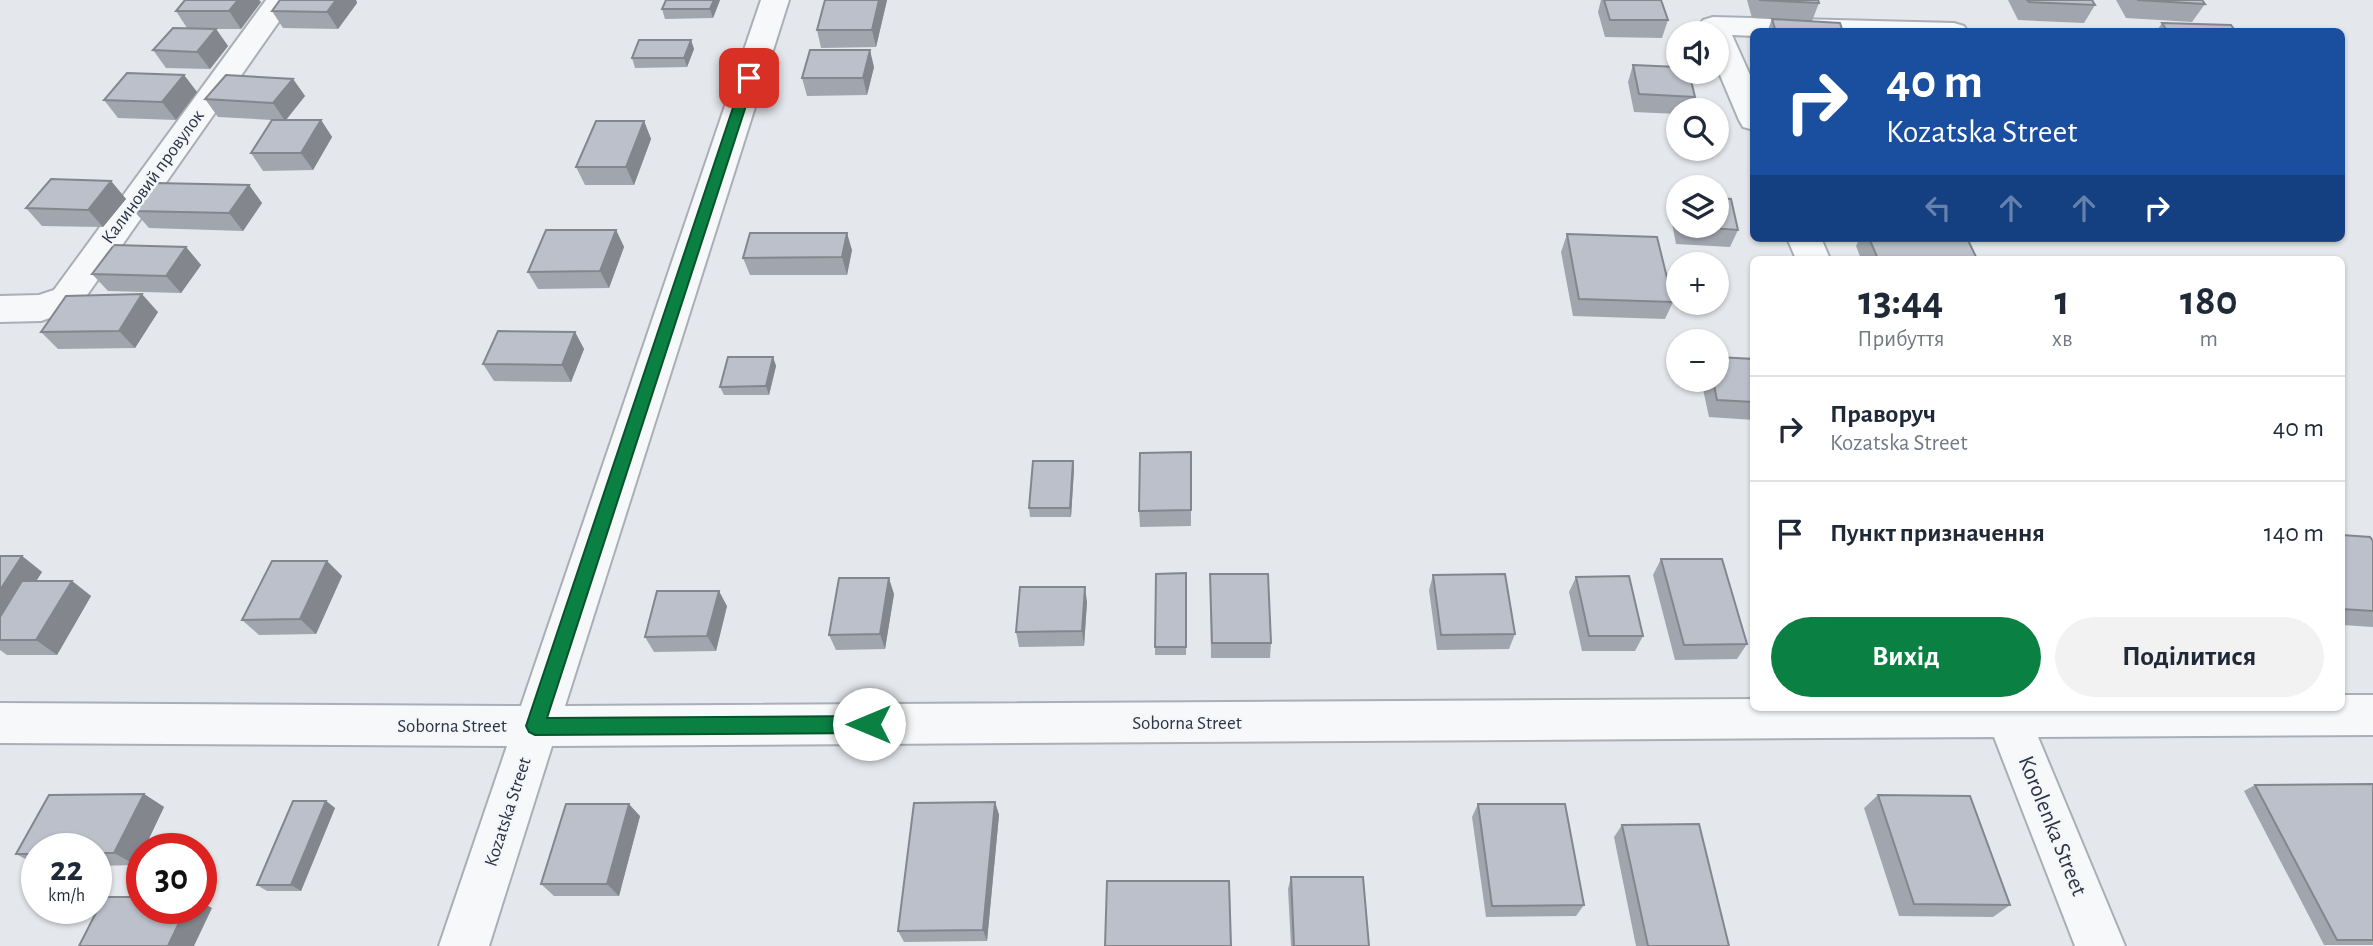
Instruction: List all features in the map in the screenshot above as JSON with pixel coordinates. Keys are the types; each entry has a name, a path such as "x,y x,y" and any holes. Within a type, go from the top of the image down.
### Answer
{"street":[{"name":"Калиновий провулок","path":"0,309 41,308 66,299 280,0"},
{"name":"Kozatska Street","path":"464,946 775,0"},
{"path":"1729,24 1846,28"},
{"path":"1729,62 1750,111"},
{"name":"Soborna Street","path":"0,723 535,726 2006,712 2373,715"},
{"name":"Korolenka Street","path":"2006,712 2099,946"}],"building":[{"path":"185,0 238,0 229,11 176,11"},
{"path":"280,0 336,0 327,12 272,11"},
{"path":"666,0 714,0 710,9 662,9"},
{"path":"825,0 879,0 872,30 817,30"},
{"path":"1604,0 1661,0 1668,20 1610,20"},
{"path":"1759,0 1818,0 1819,3"},
{"path":"2027,0 2092,0 2095,5 2029,2"},
{"path":"2138,0 2202,0 2205,4"},
{"path":"1772,19 1840,23 1842,28 1775,28"},
{"path":"2162,23 2231,25 2233,28 2165,28"},
{"path":"173,28 216,29 197,52 153,50"},
{"path":"639,40 691,40 684,58 632,58"},
{"path":"810,50 870,50 863,78 802,78"},
{"path":"1633,65 1666,66 1666,84 1692,84 1695,97 1639,94"},
{"path":"127,73 184,75 162,102 104,100"},
{"path":"226,75 293,79 273,103 205,99"},
{"path":"272,120 321,120 301,153 251,153"},
{"path":"596,121 644,121 626,167 576,167"},
{"path":"51,179 111,181 88,210 26,208"},
{"path":"156,183 249,185 229,213 134,211"},
{"path":"1729,199 1731,199 1738,230 1729,229"},
{"path":"546,230 616,230 600,271 528,272"},
{"path":"750,233 847,233 842,257 743,258"},
{"path":"1567,234 1657,237 1666,274 1666,302 1579,299"},
{"path":"1871,242 1969,242 1976,256 1877,256"},
{"path":"114,245 186,247 166,276 92,274"},
{"path":"142,294 119,331 41,332 66,296"},
{"path":"498,331 575,332 562,365 483,364"},
{"path":"728,357 773,357 766,386 720,387"},
{"path":"1729,358 1750,359 1750,402 1717,400 1715,392 1729,392"},
{"path":"1191,452 1191,510 1139,511 1140,453"},
{"path":"1033,461 1073,461 1070,508 1029,508"},
{"path":"2345,535 2370,537 2373,541 2373,611 2345,609"},
{"path":"0,556 22,556 0,590"},
{"path":"1661,559 1722,559 1747,644 1684,645"},
{"path":"272,561 327,561 300,619 242,620"},
{"path":"1186,573 1186,647 1155,647 1156,574"},
{"path":"1210,574 1268,574 1271,643 1212,643"},
{"path":"1505,574 1515,634 1441,635 1433,575"},
{"path":"1629,576 1643,636 1589,636 1576,577"},
{"path":"839,578 889,578 880,634 829,635"},
{"path":"22,581 72,581 36,640 0,640 0,617"},
{"path":"1020,587 1085,587 1082,631 1016,632"},
{"path":"657,591 719,591 707,636 645,637"},
{"path":"2373,784 2373,940 2337,940 2255,785"},
{"path":"144,794 114,853 112,833 28,833 49,795"},
{"path":"1878,795 1970,796 2010,905 1914,904"},
{"path":"293,801 326,801 291,885 257,885"},
{"path":"995,802 983,930 898,931 914,803"},
{"path":"566,804 629,804 607,884 541,884"},
{"path":"1478,804 1565,804 1584,905 1492,906"},
{"path":"1699,824 1729,946 1648,946 1622,825"},
{"path":"1291,877 1363,877 1369,946 1294,946"},
{"path":"1107,881 1229,881 1231,946 1105,946"},
{"path":"112,897 126,897 126,924 178,924 168,946 79,946 90,924 112,924"}],"route":[{"path":"749,78 535,726 869,724"}]}
